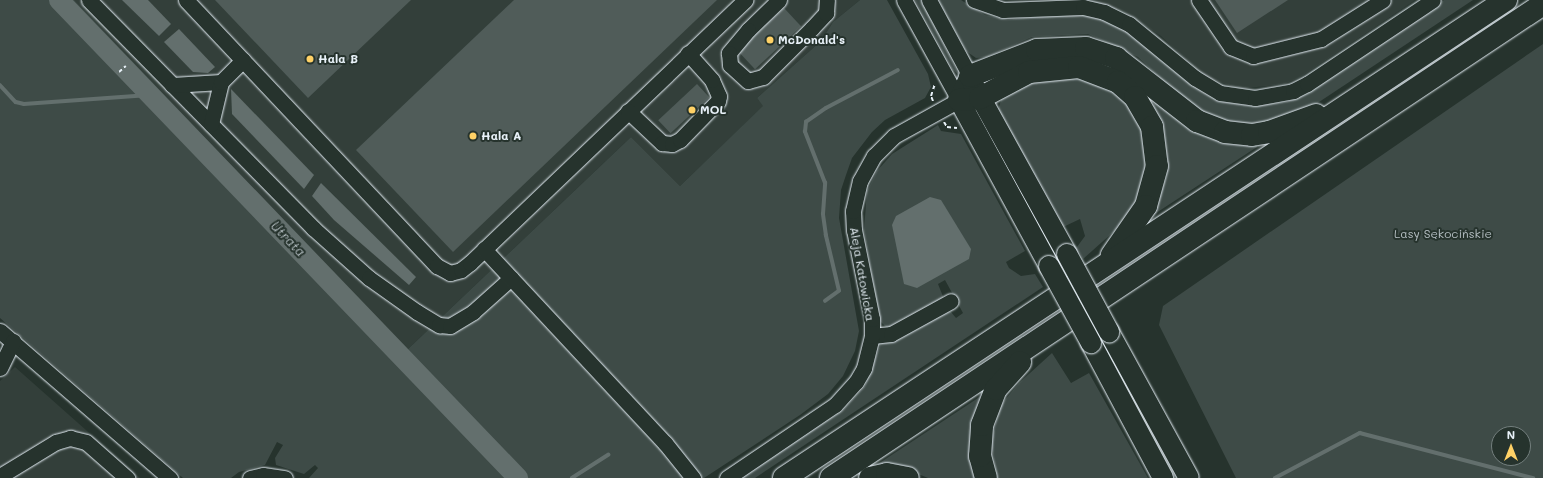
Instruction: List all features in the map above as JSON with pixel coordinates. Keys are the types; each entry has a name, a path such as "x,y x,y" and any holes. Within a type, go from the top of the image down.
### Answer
{"highway":[{"path":"784,478 1506,0"},
{"path":"831,478 1543,4"},
{"path":"970,76 1037,50 1086,48 1116,58 1197,121 1225,132 1245,135 1269,132 1358,98"},
{"path":"969,99 1029,72 1080,67 1118,82 1145,111 1156,145 1157,166 1151,192 1138,220 1101,269"},
{"path":"986,478 980,456 980,440 989,402 1009,372 1058,327"},
{"path":"870,478 887,474 908,478"}],"main road":[{"path":"970,76 969,99 1049,266 1163,478"},
{"path":"969,99 1067,254 1189,478"}],"street":[{"path":"89,0 313,228 370,278 439,325 450,326 473,312 511,278"},
{"path":"186,0 437,266 450,273 461,270 484,249 745,0"},
{"path":"779,0 748,30 729,53 730,66 748,81 762,77 812,28 826,13 827,0"},
{"path":"904,0 969,99"},
{"path":"928,0 970,76"},
{"path":"974,0 1003,10 1083,7 1104,12 1130,24 1195,78 1220,93 1255,98 1293,91 1307,84 1433,0"},
{"path":"1199,0 1231,47 1253,56 1321,39 1383,0"},
{"path":"628,111 662,143 672,144 680,140 718,102 719,96 712,80 688,53"},
{"path":"211,124 221,82 243,60"},
{"path":"172,85 221,82"},
{"name":"Aleja Katowicka","path":"727,478 810,423 846,395 864,368 872,336 870,305 854,230 853,211 860,181 874,156 894,136 927,115 969,99"},
{"path":"484,249 665,443 693,478"},
{"path":"872,336 891,334 951,301"},
{"path":"0,331 6,345 170,478"},
{"path":"0,368 6,345"},
{"path":"0,476 10,472 56,442 70,438 86,442 127,478"},
{"path":"250,478 263,475 285,478"}],"path":[{"path":"119,72 126,66"}],"shaded area":[{"path":"72,0 860,0 833,22 821,41 757,98 764,106 680,186 631,137 407,350"},
{"path":"122,0 148,0 171,24 159,36"},
{"path":"1087,0 1415,0 1299,78 1284,84 1239,89 1204,76 1161,36 1123,11"},
{"path":"179,29 215,67 208,73 193,72 164,42"},
{"path":"231,89 314,175 304,189 232,114"},
{"path":"321,183 416,277 409,285 334,220 312,196"},
{"path":"930,197 941,200 971,249 969,259 917,288 904,284 892,225 896,216"},
{"path":"15,367 140,478 0,478 0,381"}],"green space":[{"path":"0,0 74,0 407,350 631,137 680,186 763,106 757,98 821,41 833,22 860,0 887,0 928,74 931,87 925,98 885,120 872,132 852,158 841,190 839,218 859,331 855,351 843,376 828,394 800,415 704,478 309,478 318,468 315,465 304,474 276,465 275,458 283,445 277,442 265,465 239,472 231,478 183,478 0,318"},
{"path":"915,0 921,0 959,75 953,70"},
{"path":"938,0 961,0 985,15 1008,20 1063,13 1089,15 1113,23 1137,38 1202,92 1218,101 1251,106 1287,102 1308,93 1444,0 1473,0 1313,106 1274,124 1230,125 1192,108 1138,57 1088,34 1032,37 987,57 976,58 966,51"},
{"name":"Lasy Sękocińskie","path":"1543,44 1543,478 1236,478 1159,325 1163,306"},
{"path":"1063,71 1119,90 1152,141 1138,210 1083,259 1077,247 1085,236 1080,219 1061,228 998,110 1004,91"},
{"path":"1158,100 1256,142 1257,147 1150,217 1166,179 1168,162 1161,123 1152,106"},
{"path":"938,125 941,131 961,134 1025,251 1006,262 1009,268 1021,276 1035,274 1043,287 755,478 739,478 843,410 865,386 881,343 943,312 951,312 956,318 963,313 945,280 938,284 944,299 887,328 880,321 864,230 867,191 877,171 892,154"},
{"path":"1103,336 1182,478 1172,478 1097,339"},
{"path":"1052,353 1071,383 1089,373 1148,478 998,478 991,444 1000,406 1019,383"},
{"path":"981,396 984,396 982,478 928,478 911,471 878,469 878,464"}],"building":[{"name":"Hala B","path":"215,0 411,0 308,98"},
{"name":"Hala A","path":"514,0 717,0 453,252 356,150"},
{"path":"1215,0 1288,0 1237,33"},
{"name":"McDonald's","path":"784,8 801,26 755,69 738,51"},
{"path":"697,84 709,97 671,133 658,120"}],"waterway":[{"name":"Utrata","path":"59,0 518,478"},
{"path":"825,301 839,291 826,236 823,214 825,183 805,132 806,122 826,108 898,70"},
{"path":"0,85 16,102 24,104 149,95"},
{"path":"1275,478 1360,433 1533,478"},
{"path":"572,478 608,455"}],"place":[{"name":"McDonald's","path":"770,40"},
{"name":"Hala B","path":"310,59"},
{"name":"MOL","path":"692,110"},
{"name":"Hala A","path":"473,136"}]}
